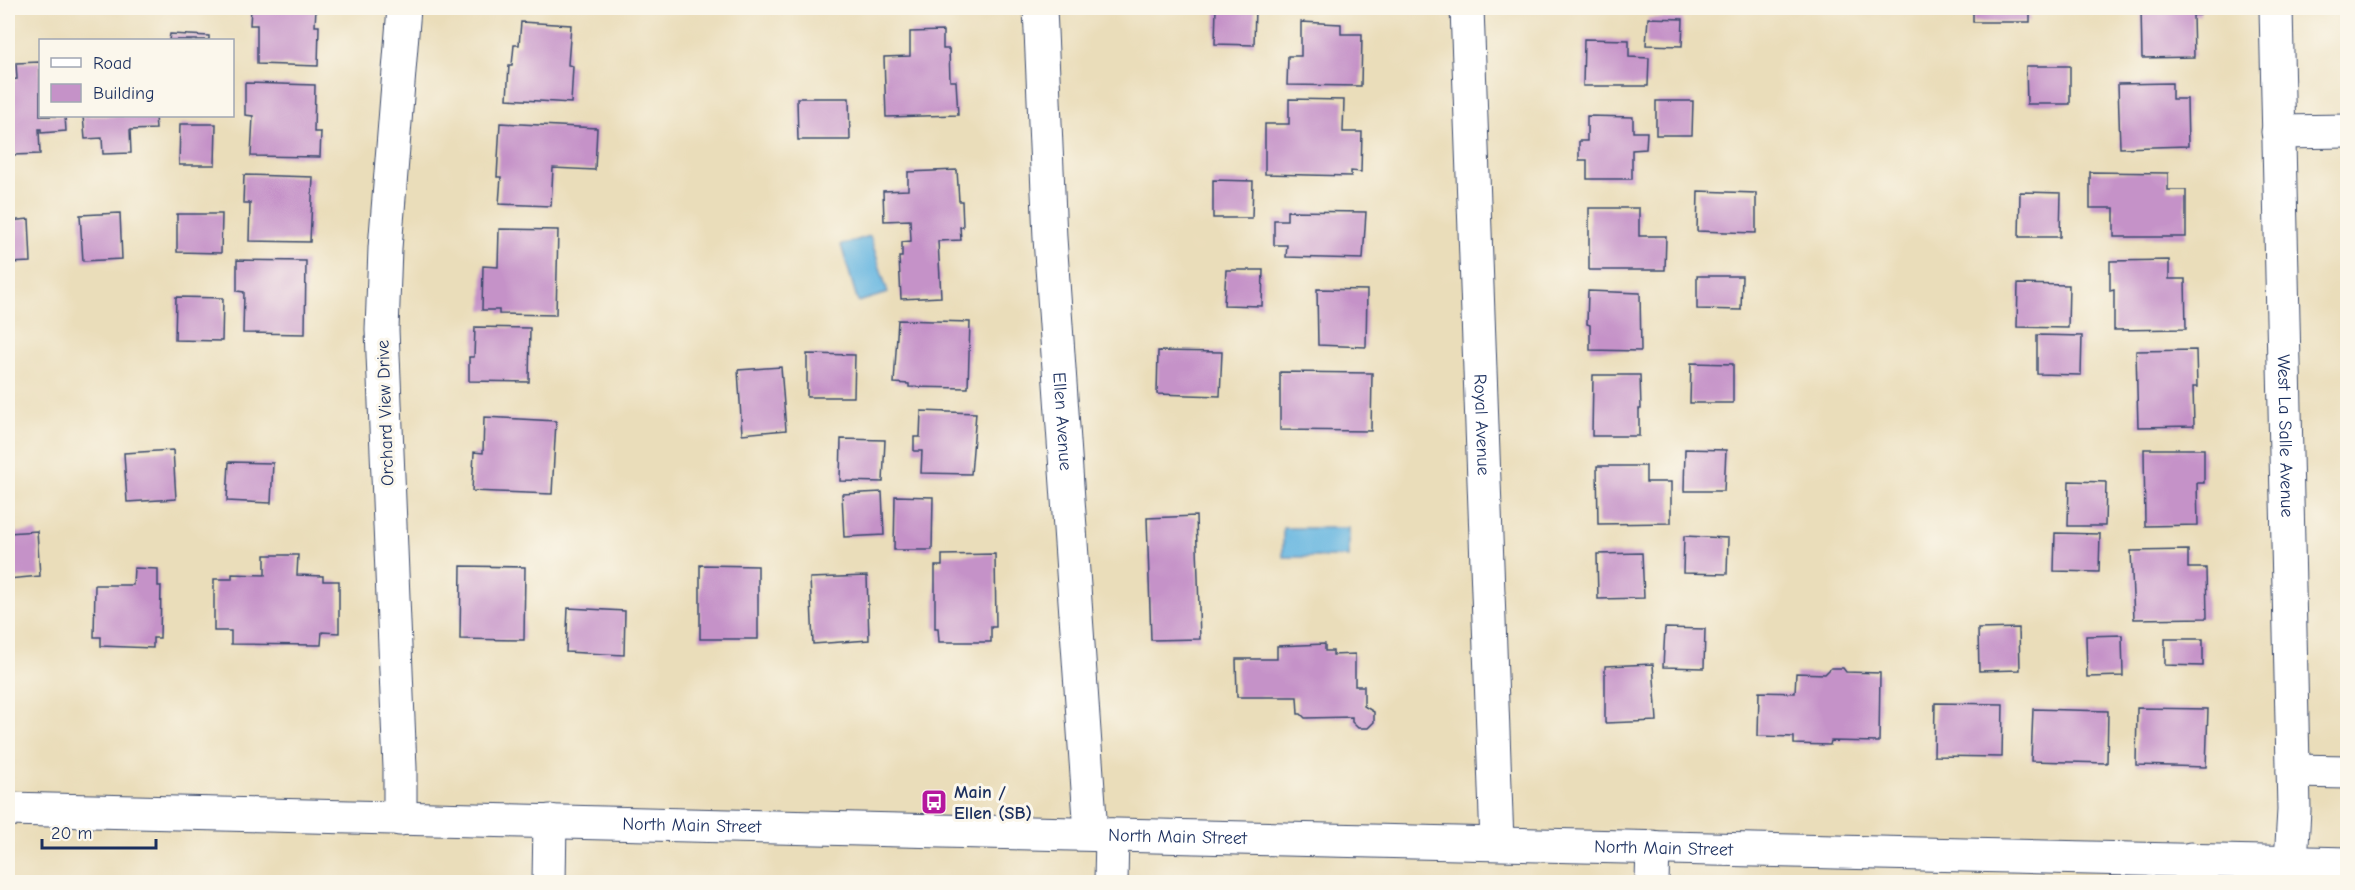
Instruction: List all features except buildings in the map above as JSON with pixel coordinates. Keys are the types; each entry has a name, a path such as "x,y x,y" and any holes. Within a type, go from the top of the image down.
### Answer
{"street":[{"name":"Orchard View Drive","path":"400,819 400,768 382,330 385,248 404,8"},
{"name":"Ellen Avenue","path":"1040,8 1050,238 1101,834 1111,882"},
{"name":"Royal Avenue","path":"1467,8 1497,843"},
{"name":"West La Salle Avenue","path":"2276,8 2294,810 2290,862"},
{"path":"2278,132 2348,131"},
{"path":"2293,771 2348,772"},
{"name":"North Main Street","path":"8,809 1653,847 2191,871 2290,862 2348,864"},
{"path":"549,882 550,821"},
{"path":"1652,882 1653,847"}],"water":[{"path":"870,236 888,293 858,302 841,245"},
{"path":"1283,528 1349,528 1349,557 1283,557"}],"place":[{"name":"Main / Ellen (SB)","path":"934,802"}]}
